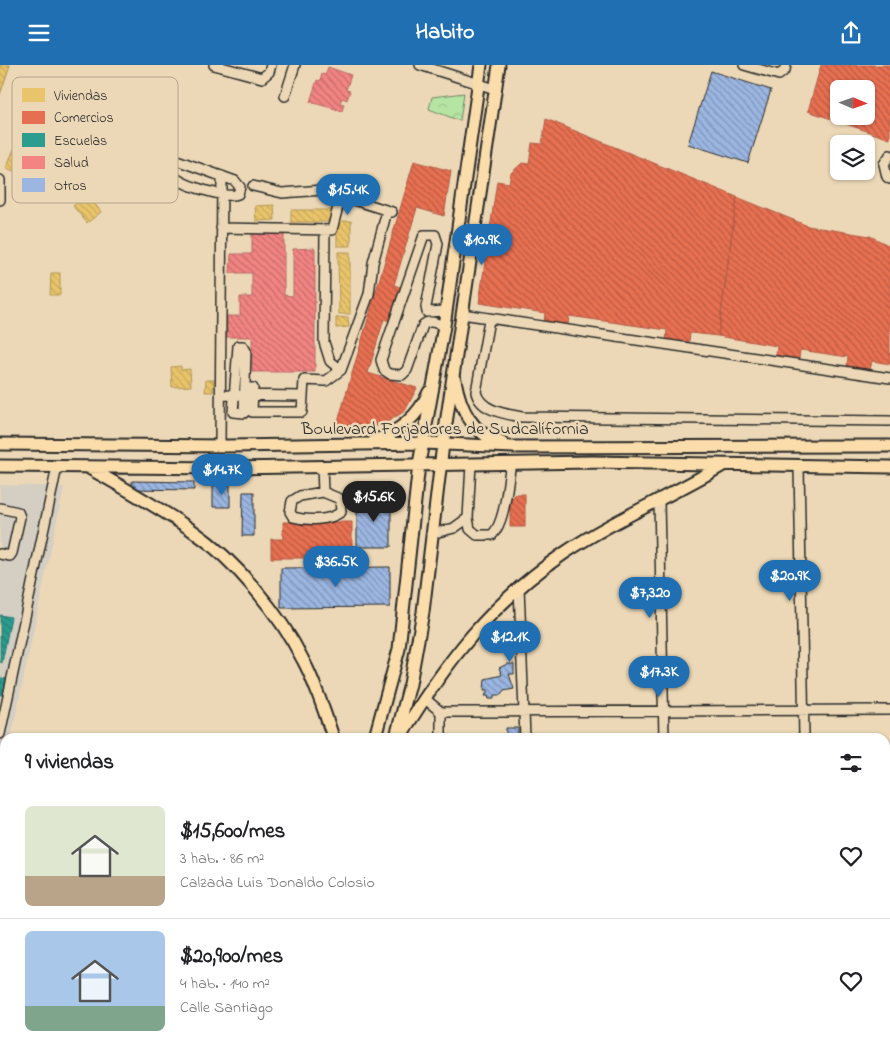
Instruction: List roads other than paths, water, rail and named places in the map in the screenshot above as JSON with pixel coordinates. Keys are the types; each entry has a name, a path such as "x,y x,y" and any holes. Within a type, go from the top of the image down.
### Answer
{"main road":[{"path":"376,733 399,649 420,464 444,326 477,84 483,65"},
{"path":"397,733 416,654 442,444 499,67"},
{"path":"449,292 453,309 462,314"},
{"path":"454,368 457,393 465,415 475,429 492,440 513,447"},
{"path":"363,444 388,435 411,419 424,403 436,377"},
{"name":"Boulevard Forjadores de Sudcalifornia","path":"0,444 224,446 424,443 513,447 617,445 890,446"},
{"path":"592,462 620,457 623,452 617,445"},
{"path":"224,446 227,468"},
{"path":"677,446 672,452 675,456 700,464"},
{"name":"Boulevard Forjadores de Sudcalifornia","path":"0,466 227,468 592,462 798,467 890,467"},
{"path":"402,733 453,656 488,617 519,588 563,554 594,535 725,465"},
{"path":"87,467 195,532 240,572 271,610 302,658 317,691 332,733"}],"street":[{"path":"214,65 262,78 268,72 271,65"},
{"path":"285,96 296,65"},
{"path":"420,65 495,89"},
{"path":"483,65 499,67"},
{"path":"744,65 779,75 785,71 786,65"},
{"path":"890,155 884,164 887,177 890,179"},
{"path":"178,160 235,181 240,187 238,194 232,197 178,179"},
{"path":"222,176 221,395 224,446"},
{"path":"0,180 0,200"},
{"path":"247,393 252,412 302,412 304,380 326,381 341,370 369,294 375,255 390,211 323,190 282,193 253,186"},
{"path":"222,228 332,230 341,195"},
{"path":"325,230 324,342 330,361 341,370"},
{"path":"444,326 432,322 426,322 422,325 407,370 402,375 390,374 384,370 381,360 424,235 434,235 438,244 426,307 427,312 446,311"},
{"path":"462,314 489,320 890,379"},
{"path":"489,320 476,393 480,402 498,413 522,417 890,421"},
{"path":"238,346 243,346 246,351 247,393 244,413 233,412 238,346"},
{"path":"221,395 247,393 303,396"},
{"path":"471,464 468,518 470,529 478,535 492,535 498,529 511,463"},
{"path":"322,466 323,492"},
{"path":"0,733 57,467"},
{"path":"798,467 804,733"},
{"path":"323,492 340,499 341,512 335,517 303,520 293,517 290,512 292,501 300,496 323,492"},
{"path":"659,501 664,733"},
{"path":"0,508 18,512 20,517 12,553 10,556 0,554"},
{"path":"431,534 454,527 468,518"},
{"path":"519,588 525,733"},
{"path":"424,698 441,712 890,710"},
{"path":"441,712 441,733"}]}
